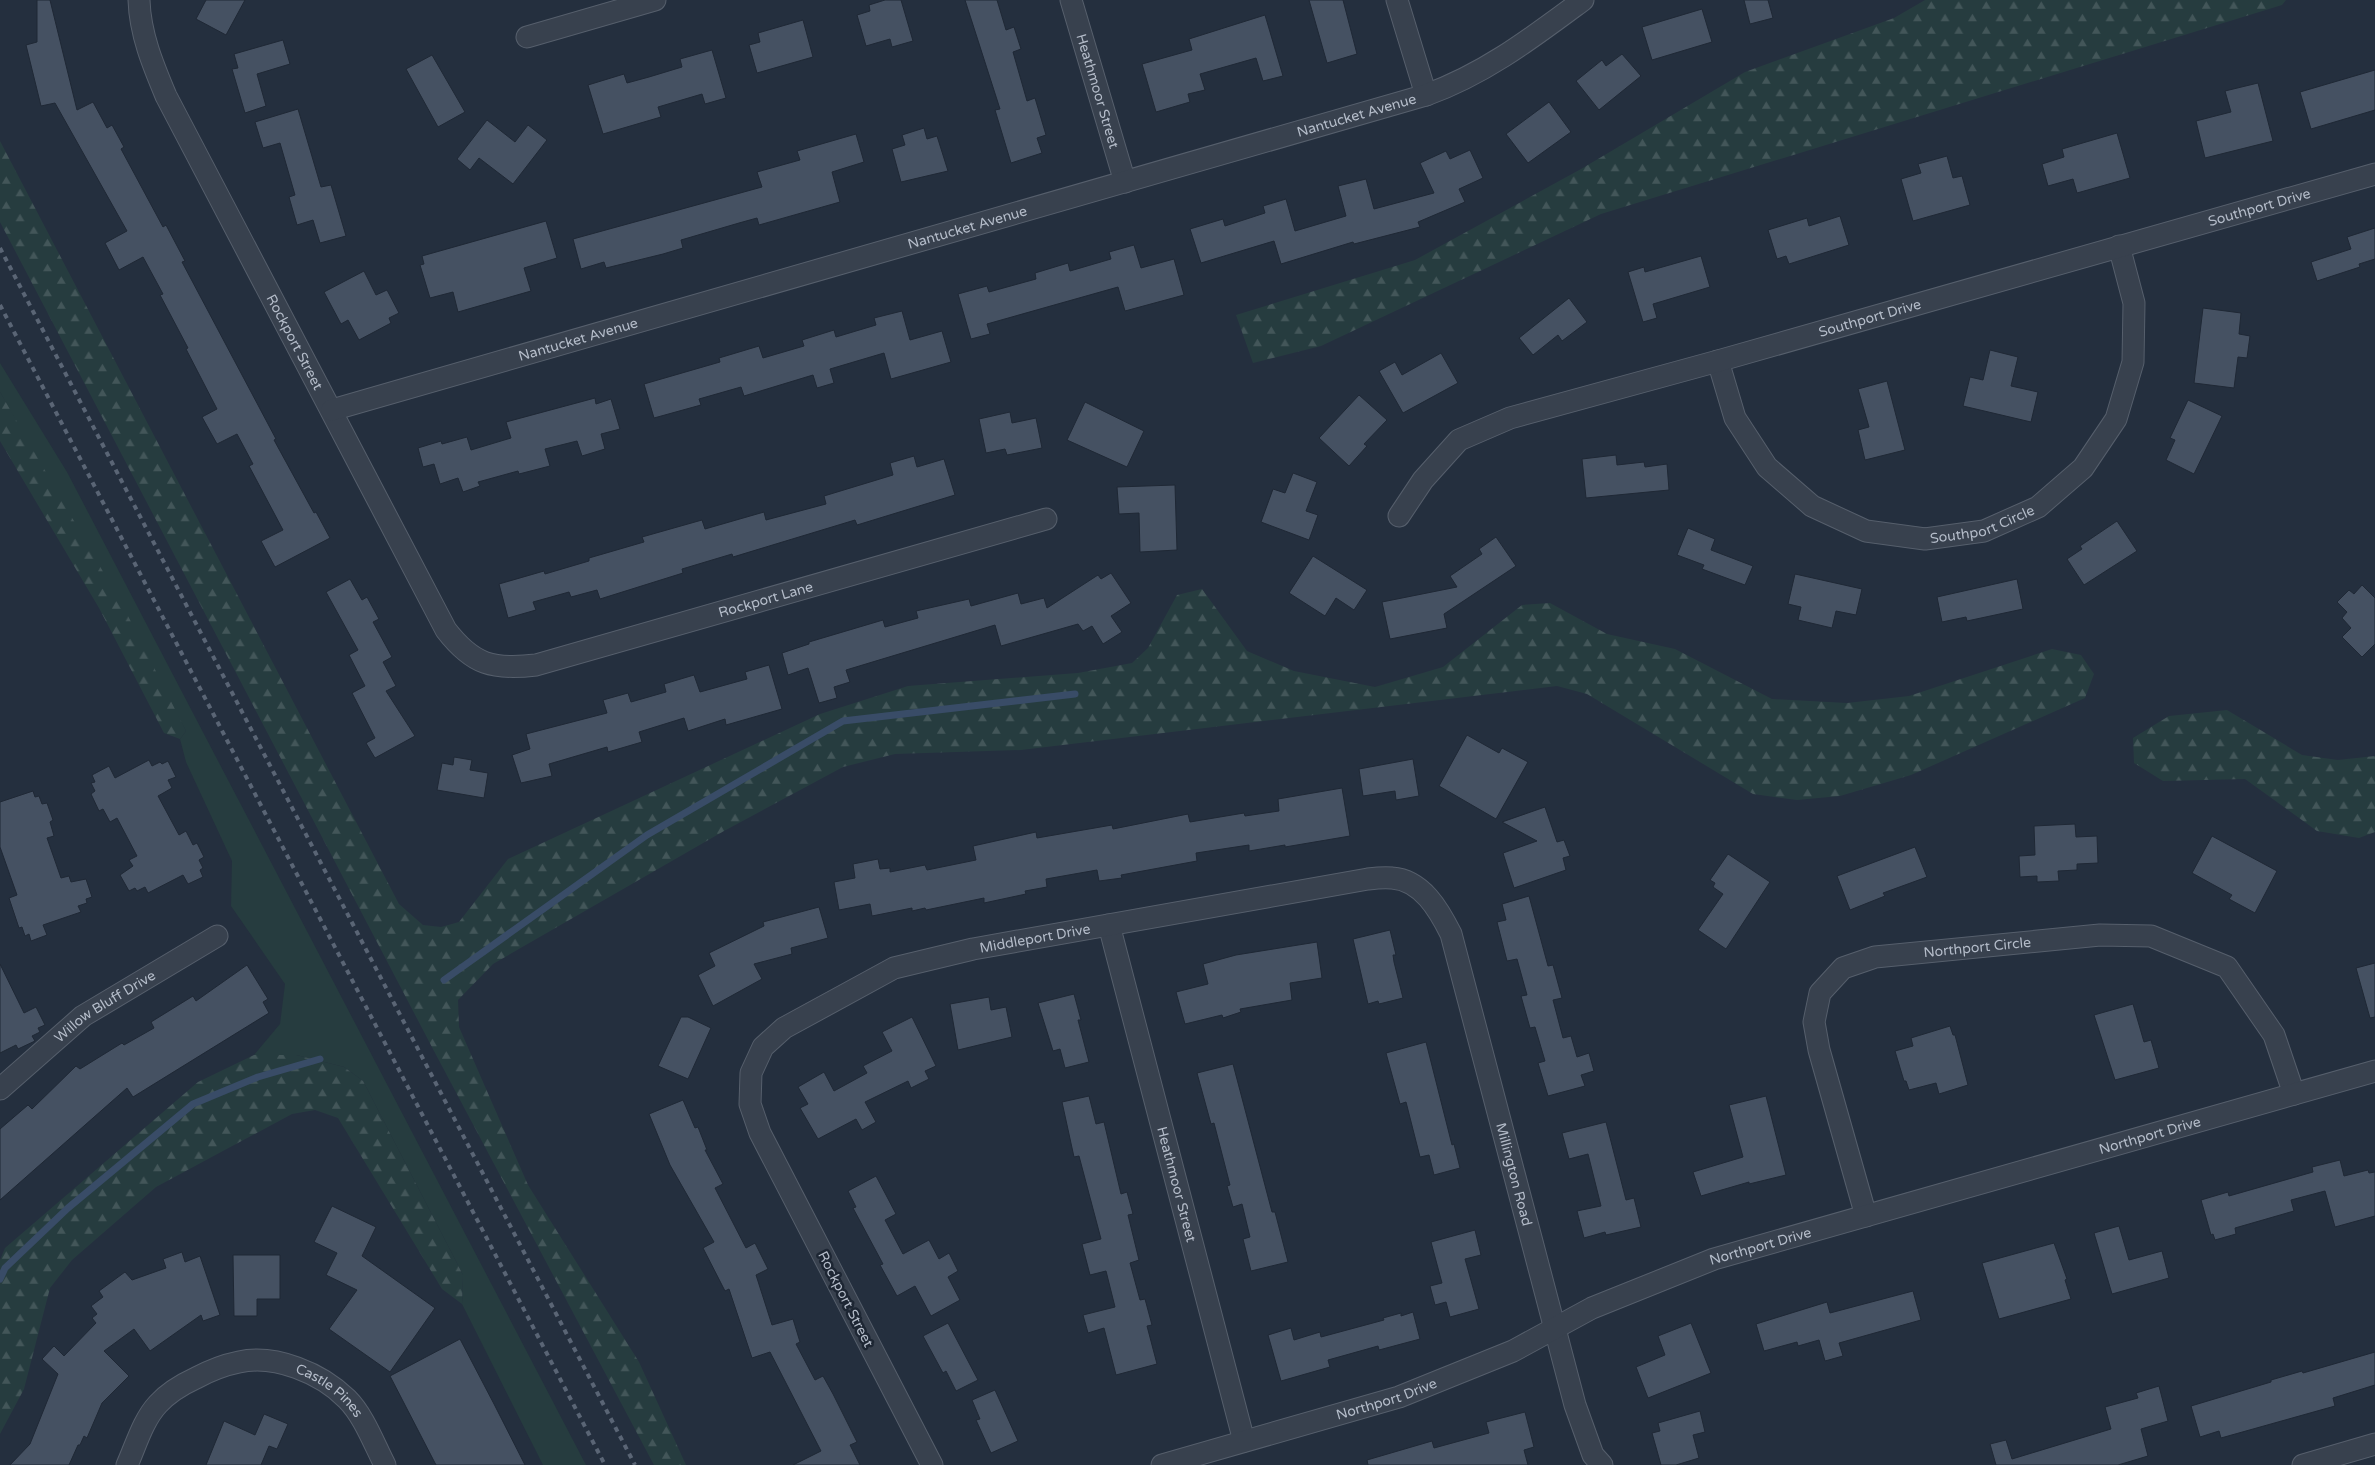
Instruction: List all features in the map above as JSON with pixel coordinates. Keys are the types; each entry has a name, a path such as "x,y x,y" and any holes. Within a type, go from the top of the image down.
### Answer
{"street":[{"name":"Rockport Street","path":"139,0 139,16 150,57 166,96 446,630 462,650 484,662"},
{"path":"527,37 655,0"},
{"name":"Heathmoor Street","path":"1071,0 1125,182"},
{"path":"1397,0 1426,95"},
{"name":"Nantucket Avenue","path":"332,410 1426,95 1452,86 1493,64 1583,0"},
{"name":"Southport Drive","path":"1399,516 1423,480 1459,440 1510,418 1718,361 2375,174"},
{"name":"Southport Circle","path":"1718,361 1735,418 1767,467 1812,506 1866,531 1925,539 1984,531 2038,507 2061,488 2083,468 2116,419 2133,362 2134,322 2134,303 2118,246"},
{"name":"Rockport Lane","path":"484,662 510,668 536,665 1046,519"},
{"name":"Middleport Drive","path":"760,1133 750,1104 751,1073 763,1047 784,1028 894,968 973,949 1368,878 1394,878 1417,887"},
{"name":"Millington Road","path":"1417,887 1438,908 1451,934 1575,1405 1593,1455 1602,1465"},
{"name":"Heathmoor Street","path":"1109,925 1244,1441"},
{"name":"Northport Circle","path":"1866,1216 1819,1050 1814,1022 1820,993 1843,968 1875,957 2100,935 2151,936 2227,967 2274,1035 2294,1094"},
{"name":"Willow Bluff Drive","path":"0,1089 82,1016 217,936"},
{"name":"Northport Drive","path":"1162,1465 1399,1397 1513,1351 1592,1308 1714,1259 2375,1071"},
{"name":"Rockport Street","path":"760,1133 932,1465"},
{"name":"Castle Pines","path":"127,1465 142,1430 158,1404 183,1384 209,1371 240,1362 268,1361 293,1367 314,1375 332,1386 348,1400 361,1418 385,1465"},
{"path":"2303,1465 2375,1444"}],"green space":[{"path":"1925,0 2286,0 2282,5 1601,214 1321,346 1253,363 1236,315 1415,260 1581,169 1745,72 1894,18"},
{"path":"0,141 399,904 423,925 441,927 459,922 508,859 820,714 908,686 1078,673 1132,663 1148,648 1177,595 1202,589 1247,651 1294,671 1375,687 1443,667 1522,605 1550,603 1607,634 1675,649 1772,699 1847,703 1909,696 2052,649 2081,655 2094,674 2085,698 1911,775 1840,796 1797,800 1753,794 1587,694 1557,686 1021,750 895,754 843,767 724,831 493,964 458,1000 459,1027 528,1185 639,1362 686,1465 654,1465 434,1051 0,222"},
{"path":"0,363 67,472 586,1465 543,1465 462,1304 463,1275 363,1081 344,1067 296,1055 254,1055 280,1024 285,984 231,906 232,861 186,762 180,739 186,731 0,392"},
{"path":"0,392 125,610 186,731 180,739 164,733 99,608 0,441"},
{"path":"2227,710 2302,755 2338,760 2375,756 2375,832 2359,838 2317,831 2245,779 2163,781 2134,763 2133,738 2169,716"},
{"path":"254,1055 296,1055 344,1067 363,1081 463,1275 462,1304 442,1289 338,1118 315,1110 292,1114 156,1187 72,1260 50,1288 24,1389 0,1434 0,1260 5,1248 198,1082"}],"building":[{"path":"37,0 50,0 77,110 93,102 107,128 112,125 124,147 121,149 163,227 166,225 185,261 182,262 276,439 274,440 330,538 275,567 261,541 283,530 249,466 253,464 237,434 217,444 202,417 217,409 160,295 163,294 143,257 119,270 105,243 127,231 55,103 41,106 26,45 37,42"},
{"path":"206,0 245,0 226,35 196,19"},
{"path":"885,0 901,0 913,41 892,47 890,39 866,46 857,15 870,11 869,5"},
{"path":"965,0 997,0 1006,30 1014,27 1021,49 1013,52 1027,101 1035,98 1046,135 1037,138 1042,153 1011,163 995,110 1000,109"},
{"path":"1309,0 1343,0 1357,54 1327,63"},
{"path":"1744,0 1768,0 1773,18 1750,24"},
{"path":"1702,9 1712,42 1652,60 1642,27"},
{"path":"1265,15 1283,76 1263,81 1256,58 1200,74 1205,90 1188,94 1190,102 1156,112 1142,64 1192,50 1189,39"},
{"path":"803,20 813,57 757,73 749,45 760,42 758,33"},
{"path":"283,40 290,64 257,74 266,106 245,113 232,69 238,68 234,54"},
{"path":"712,50 726,98 705,104 702,94 658,107 661,117 603,134 588,85 624,74 627,83 649,77 682,67 680,59"},
{"path":"1622,54 1641,76 1599,110 1576,81 1602,60 1606,66"},
{"path":"432,55 465,112 438,127 406,69"},
{"path":"2375,70 2375,110 2311,129 2300,92"},
{"path":"2258,83 2273,141 2205,158 2196,121 2231,112 2225,91"},
{"path":"1549,102 1571,132 1528,163 1506,134"},
{"path":"298,109 321,187 331,185 346,236 320,243 313,220 297,225 289,197 295,195 280,143 263,148 255,122"},
{"path":"487,120 515,142 528,125 547,140 513,184 479,158 470,170 457,159"},
{"path":"924,128 927,139 937,136 948,171 901,182 892,149 905,145 902,135"},
{"path":"2117,133 2130,178 2077,193 2073,179 2048,186 2042,164 2064,157 2062,149"},
{"path":"856,134 864,162 832,172 840,202 759,225 757,218 681,240 683,248 663,254 606,268 604,262 581,269 573,239 762,187 757,172 800,160 797,151"},
{"path":"1470,150 1483,178 1459,189 1465,202 1418,222 1420,227 1354,244 1353,242 1281,264 1274,241 1201,263 1190,229 1223,219 1225,226 1265,213 1263,206 1286,199 1295,231 1346,216 1338,186 1366,179 1374,209 1434,193 1420,163 1446,151 1450,159"},
{"path":"1947,156 1953,178 1962,176 1970,205 1913,221 1901,179 1921,173 1918,164"},
{"path":"1840,216 1849,245 1789,264 1786,256 1777,259 1768,230 1807,218 1809,226"},
{"path":"546,221 557,258 524,268 531,291 458,312 453,292 430,298 420,265 424,264 422,256"},
{"path":"2375,228 2375,259 2359,264 2360,267 2317,281 2311,262 2351,249 2347,237"},
{"path":"1134,245 1141,268 1174,259 1184,295 1125,311 1118,287 987,324 990,334 971,339 958,294 987,286 989,292 1036,279 1035,273 1068,263 1070,271 1111,259 1109,252"},
{"path":"1701,256 1710,287 1653,304 1657,318 1643,322 1628,272 1644,267 1645,272"},
{"path":"364,271 376,295 387,290 399,313 389,318 391,323 359,340 348,320 341,324 324,292"},
{"path":"1569,298 1587,322 1562,341 1558,335 1533,355 1519,338"},
{"path":"2203,308 2241,313 2239,334 2250,336 2247,358 2238,357 2234,388 2194,383"},
{"path":"902,311 910,340 942,331 951,362 891,379 884,353 830,369 834,383 817,388 813,375 744,396 741,387 699,399 701,405 654,418 644,384 720,362 719,358 759,346 763,358 804,346 802,340 834,330 836,337 876,325 874,318"},
{"path":"1990,350 2018,357 2011,386 2038,392 2031,422 1963,406 1970,377 1983,380"},
{"path":"1441,353 1458,383 1403,413 1379,371 1395,362 1402,375"},
{"path":"1887,381 1905,450 1865,460 1858,430 1869,427 1858,389"},
{"path":"1359,395 1387,420 1364,444 1367,446 1349,466 1319,438"},
{"path":"595,398 596,404 611,399 620,429 601,434 605,449 582,456 577,441 545,449 550,466 519,474 518,471 478,482 480,486 463,492 458,478 440,484 434,464 423,467 418,448 441,441 442,444 467,437 471,450 511,438 506,422"},
{"path":"2188,400 2222,416 2194,474 2166,460 2175,440 2170,438"},
{"path":"1085,402 1144,431 1127,467 1067,440"},
{"path":"1010,412 1012,423 1036,418 1042,448 1007,455 1005,449 986,453 979,419"},
{"path":"1616,455 1617,465 1644,462 1645,467 1667,464 1669,490 1586,498 1582,459"},
{"path":"914,456 917,467 944,459 955,495 857,525 855,520 733,557 732,554 682,569 683,573 600,599 597,590 571,597 569,592 533,602 536,610 508,618 499,584 544,571 545,574 589,561 589,558 644,542 642,537 702,520 705,529 764,512 766,520 826,504 824,496 893,475 890,463"},
{"path":"1293,473 1317,482 1306,511 1318,515 1309,540 1261,522 1273,489 1285,493"},
{"path":"1175,485 1177,550 1140,552 1139,513 1119,514 1117,487"},
{"path":"2117,521 2137,551 2084,585 2067,559 2082,549 2080,546"},
{"path":"1688,528 1715,539 1711,550 1753,566 1745,585 1702,569 1704,565 1677,555"},
{"path":"1496,537 1516,566 1444,614 1447,628 1390,639 1382,602 1457,587 1450,576 1482,554 1479,549"},
{"path":"1313,556 1367,590 1354,610 1336,598 1325,616 1289,593"},
{"path":"1111,573 1131,603 1111,616 1122,632 1103,644 1092,626 1083,631 1078,624 1001,646 995,625 846,670 850,682 834,687 837,698 819,703 808,668 788,675 782,653 809,644 809,642 883,620 885,627 918,618 916,611 969,599 971,606 1018,593 1021,604 1044,598 1047,608 1098,575 1101,579"},
{"path":"1795,574 1862,589 1856,615 1836,611 1832,628 1798,620 1801,607 1788,604"},
{"path":"350,579 362,600 367,597 379,619 373,622 392,657 383,662 396,686 386,691 415,736 375,758 366,743 375,738 352,693 365,686 349,655 358,650 326,592"},
{"path":"2017,579 2023,609 1967,621 1966,617 1942,622 1937,597"},
{"path":"2362,585 2375,598 2375,644 2362,657 2342,637 2351,628 2342,618 2347,612 2337,602 2349,590 2354,594"},
{"path":"769,665 782,709 726,725 725,719 688,731 684,718 639,732 642,742 608,752 607,747 549,764 552,776 521,783 512,755 530,749 526,734 607,713 603,700 628,693 631,702 666,692 664,684 694,675 700,692 747,679 745,672"},
{"path":"1467,735 1499,753 1502,748 1528,762 1496,819 1439,786"},
{"path":"454,757 472,760 470,770 488,773 484,798 437,790 442,763 453,765"},
{"path":"1413,759 1419,796 1396,800 1395,791 1363,796 1359,769"},
{"path":"149,760 152,766 168,761 176,777 168,780 172,788 158,796 179,835 186,831 193,845 197,843 204,857 199,860 203,868 200,870 203,877 188,884 183,875 148,893 145,887 137,891 135,888 129,891 120,875 133,866 129,860 137,856 117,818 110,822 103,809 99,811 91,794 95,791 91,783 95,782 92,775 109,766 115,778"},
{"path":"1342,788 1350,836 1249,851 1249,845 1196,853 1197,861 1121,875 1122,878 1099,881 1097,870 1046,879 1047,887 1025,891 1026,894 984,903 984,898 926,910 925,908 912,911 912,908 872,916 870,904 839,910 834,882 855,878 853,864 878,859 880,869 890,868 890,872 925,865 927,870 976,860 973,846 1036,832 1037,838 1112,825 1113,829 1188,814 1190,822 1244,813 1245,816 1279,811 1278,799"},
{"path":"33,791 35,797 39,796 42,804 47,803 53,820 50,822 54,836 47,838 61,878 69,876 71,882 86,879 92,897 86,899 87,903 78,906 81,912 43,925 47,935 31,941 29,934 25,936 22,927 19,928 9,898 17,895 0,847 0,802"},
{"path":"1545,807 1557,842 1564,840 1570,856 1563,858 1566,870 1514,888 1503,853 1537,841 1502,822"},
{"path":"2075,824 2076,837 2097,836 2098,863 2077,864 2077,870 2058,871 2059,881 2037,882 2037,876 2020,877 2019,856 2035,855 2034,826"},
{"path":"2212,836 2277,871 2255,913 2229,899 2232,895 2192,873"},
{"path":"1915,847 1927,877 1883,893 1885,896 1850,910 1837,876"},
{"path":"1728,854 1770,882 1726,949 1698,930 1723,894 1713,887 1715,883 1710,880"},
{"path":"1529,896 1548,966 1553,965 1562,998 1553,1000 1563,1038 1571,1036 1577,1057 1589,1053 1594,1071 1581,1075 1585,1086 1548,1096 1538,1063 1545,1061 1535,1027 1530,1028 1521,996 1527,995 1517,959 1507,961 1497,922 1506,920 1502,904"},
{"path":"819,907 828,938 791,948 792,954 754,964 762,979 713,1006 698,975 715,966 709,953 764,926 763,922"},
{"path":"1390,930 1396,955 1393,955 1394,962 1403,998 1379,1004 1378,1001 1368,1004 1353,939"},
{"path":"1317,942 1322,978 1290,983 1292,1000 1240,1009 1241,1012 1223,1018 1222,1015 1185,1024 1176,992 1208,984 1203,964 1236,955"},
{"path":"2375,963 2375,1017 2370,1018 2356,968"},
{"path":"0,964 24,1013 36,1007 45,1025 38,1028 40,1032 32,1036 35,1041 18,1049 16,1045 0,1053"},
{"path":"247,965 268,999 263,1002 269,1013 133,1097 127,1088 0,1200 0,1129 28,1105 32,1109 76,1066 80,1069 122,1043 124,1045 154,1028 151,1022 193,996 196,1001"},
{"path":"1074,994 1081,1020 1078,1020 1089,1062 1065,1068 1060,1049 1053,1051 1038,1003"},
{"path":"989,997 991,1010 1006,1007 1012,1037 958,1050 950,1004"},
{"path":"2133,1004 2144,1042 2151,1040 2159,1068 2115,1080 2094,1015"},
{"path":"681,1017 688,1017 711,1028 688,1079 658,1066"},
{"path":"912,1017 936,1066 925,1071 929,1079 911,1088 908,1081 865,1102 876,1122 862,1130 856,1119 818,1139 800,1108 808,1104 798,1087 824,1072 834,1091 867,1073 863,1066 892,1051 882,1032"},
{"path":"1950,1026 1953,1035 1955,1035 1968,1085 1939,1094 1936,1083 1909,1090 1906,1081 1904,1081 1895,1051 1913,1046 1911,1038"},
{"path":"1426,1042 1452,1145 1454,1144 1460,1168 1434,1175 1429,1155 1420,1157 1406,1102 1400,1104 1386,1053"},
{"path":"1233,1064 1272,1212 1275,1212 1288,1262 1251,1271 1243,1239 1250,1237 1242,1204 1233,1207 1227,1186 1230,1185 1214,1123 1211,1124 1197,1073"},
{"path":"1089,1096 1096,1124 1104,1122 1121,1194 1127,1192 1133,1214 1128,1215 1139,1260 1130,1263 1140,1300 1145,1299 1152,1325 1147,1326 1157,1364 1116,1375 1104,1328 1088,1333 1083,1315 1115,1307 1106,1271 1090,1275 1082,1244 1101,1239 1079,1156 1074,1157 1062,1102"},
{"path":"1766,1096 1786,1175 1749,1184 1749,1182 1701,1196 1693,1172 1743,1157 1729,1105"},
{"path":"683,1100 695,1128 698,1127 707,1150 705,1150 723,1184 715,1188 746,1248 755,1243 768,1269 756,1275 772,1325 793,1319 800,1342 796,1344 815,1380 823,1376 833,1394 857,1442 850,1445 860,1465 793,1465 821,1451 770,1352 752,1358 729,1289 725,1291 703,1248 714,1242 670,1165 649,1114"},
{"path":"1606,1122 1626,1200 1634,1198 1641,1227 1606,1235 1605,1232 1584,1238 1577,1211 1601,1206 1588,1154 1569,1159 1562,1133"},
{"path":"2340,1160 2344,1176 2368,1170 2369,1173 2375,1172 2375,1216 2335,1227 2325,1191 2291,1200 2294,1211 2235,1228 2236,1234 2215,1240 2213,1234 2211,1235 2201,1200 2228,1192 2229,1196 2313,1172 2312,1167"},
{"path":"876,1176 896,1214 885,1220 903,1254 929,1240 939,1259 949,1253 958,1271 948,1277 960,1300 931,1316 915,1286 897,1296 880,1265 883,1264 853,1208 856,1207 848,1191"},
{"path":"332,1206 376,1227 362,1256 435,1308 390,1372 329,1329 357,1290 326,1275 337,1253 314,1242"},
{"path":"2119,1226 2129,1260 2162,1251 2169,1278 2112,1294 2094,1233"},
{"path":"1475,1230 1481,1255 1465,1259 1479,1309 1450,1317 1446,1302 1435,1305 1430,1286 1442,1283 1431,1242"},
{"path":"2054,1243 2067,1279 2065,1280 2071,1299 1999,1319 1982,1263"},
{"path":"182,1252 185,1262 200,1256 220,1315 203,1321 201,1315 150,1351 134,1329 104,1351 129,1376 102,1403 87,1438 84,1436 80,1445 78,1445 69,1465 10,1465 30,1444 58,1374 42,1359 54,1346 64,1356 96,1323 92,1318 97,1314 91,1306 103,1297 99,1291 125,1272 132,1280 166,1268 163,1259"},
{"path":"233,1255 280,1255 280,1299 257,1299 257,1316 234,1316"},
{"path":"1913,1291 1921,1320 1839,1343 1843,1356 1825,1361 1819,1340 1798,1346 1797,1342 1764,1351 1756,1324 1827,1302 1830,1313"},
{"path":"1413,1312 1420,1339 1379,1350 1378,1346 1328,1360 1330,1367 1281,1381 1268,1335 1291,1328 1294,1340 1320,1332 1321,1337 1384,1320 1383,1318 1401,1313 1401,1316"},
{"path":"948,1323 978,1380 956,1391 946,1371 943,1373 923,1336"},
{"path":"1691,1323 1711,1373 1648,1398 1636,1367 1665,1355 1658,1336"},
{"path":"460,1339 525,1465 436,1465 390,1376"},
{"path":"2375,1352 2375,1385 2333,1398 2335,1406 2221,1438 2219,1431 2200,1437 2191,1406 2271,1382 2271,1380 2302,1371 2303,1373"},
{"path":"2159,1386 2168,1421 2141,1429 2148,1456 2118,1465 1996,1465 1990,1444 2006,1440 2012,1459 2111,1429 2105,1407 2138,1398 2136,1393"},
{"path":"995,1390 1018,1441 991,1453 976,1420 980,1419 972,1400"},
{"path":"1700,1411 1705,1432 1693,1435 1699,1458 1676,1465 1661,1465 1652,1433 1660,1431 1658,1423"},
{"path":"1525,1412 1534,1447 1524,1450 1528,1465 1368,1465 1367,1460 1432,1441 1434,1448 1489,1433 1486,1422"},
{"path":"264,1414 288,1424 277,1449 269,1446 261,1465 206,1465 224,1421 255,1435"}],"waterway":[{"path":"444,980 647,835 843,721 1075,694"},
{"path":"0,1279 5,1268 68,1208 193,1104 258,1077 320,1059"}],"railway":[{"path":"0,248 635,1465"},
{"path":"0,305 605,1465"}]}
